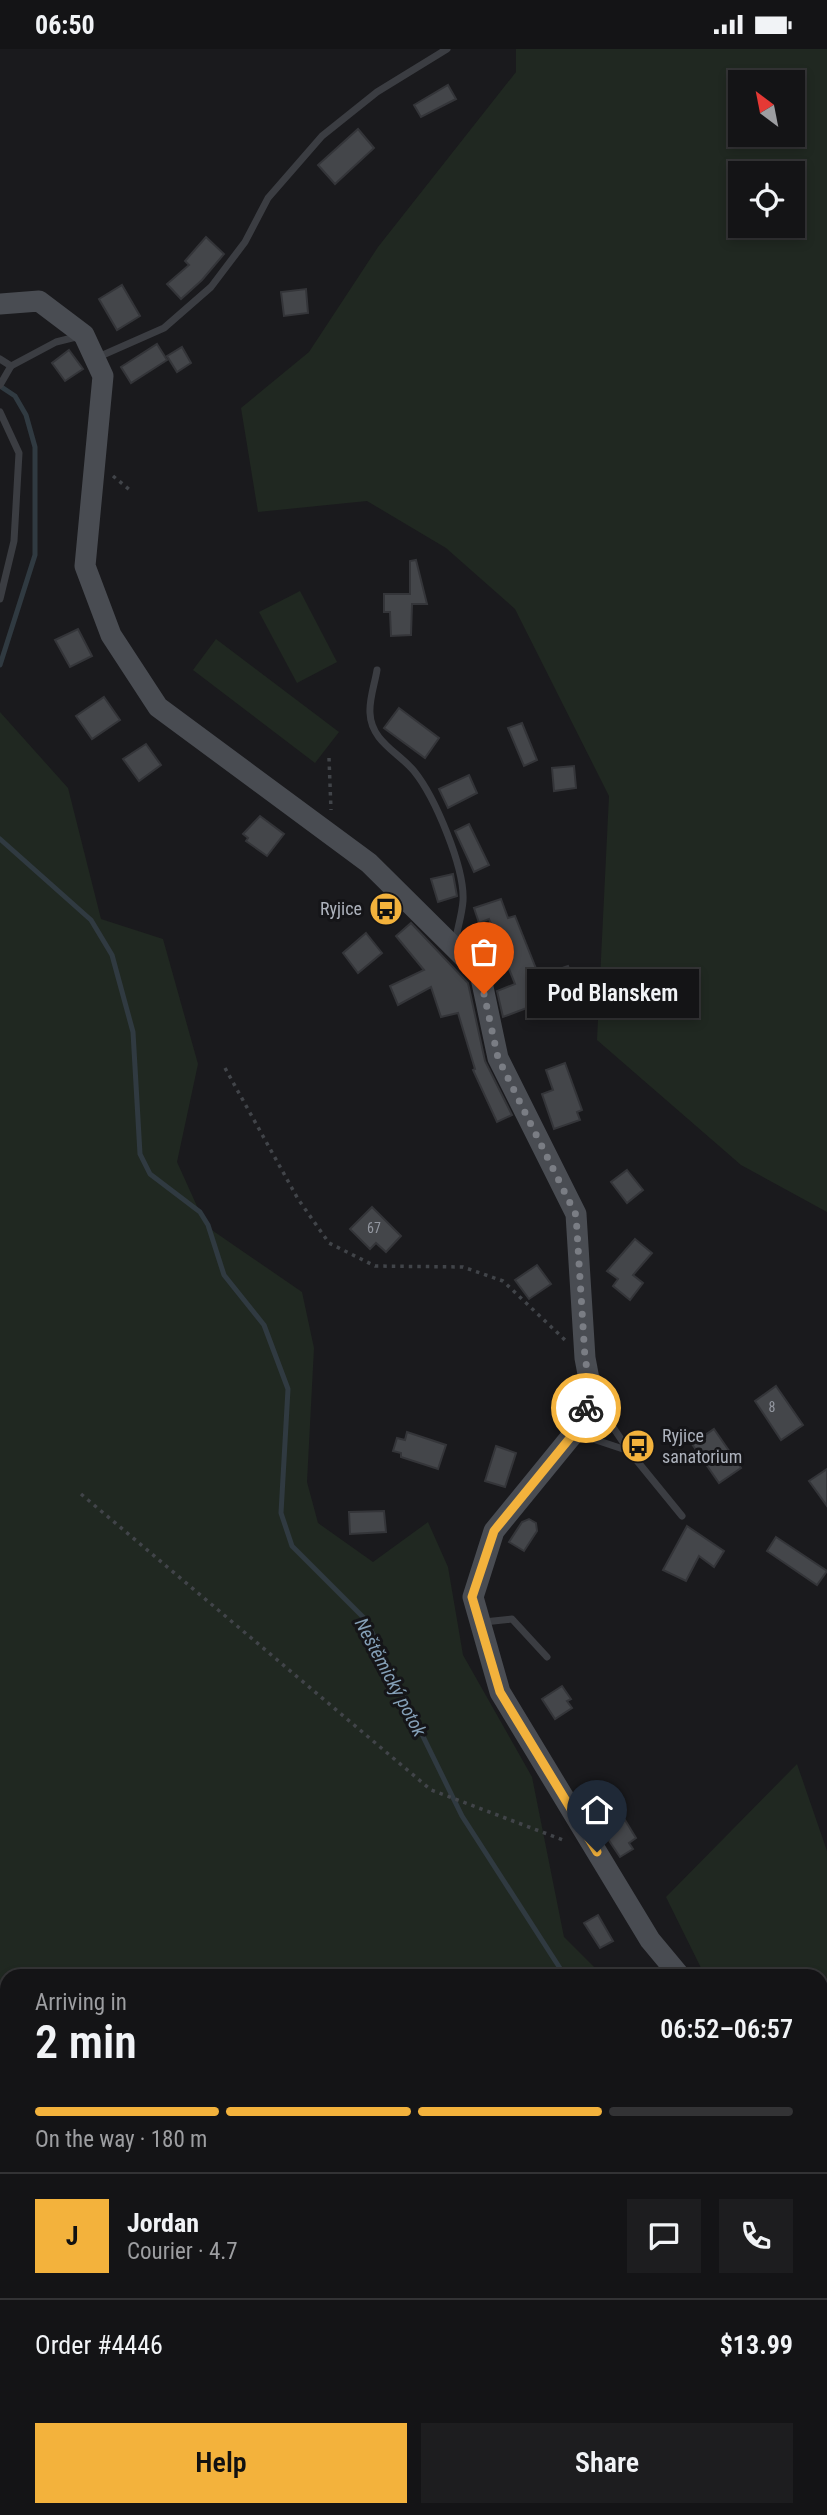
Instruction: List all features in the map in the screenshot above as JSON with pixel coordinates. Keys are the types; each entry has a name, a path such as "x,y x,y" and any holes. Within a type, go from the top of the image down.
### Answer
{"street":[{"path":"0,304 39,301 84,335 103,376 85,566 111,635 158,707 369,863 480,973 498,1058 576,1215 585,1358 592,1395 574,1433 494,1531 472,1597 500,1692 650,1940 674,1969"}],"lane":[{"path":"95,359 164,328 211,287 245,241 268,198 322,136 377,92 447,49"},
{"path":"0,385 11,366 56,342 84,335"},
{"path":"0,359 11,366"},
{"path":"0,412 19,453 15,541 0,599"},
{"path":"377,670 370,713 377,734 390,752 412,769 427,791 456,860 463,899 454,948"},
{"path":"592,1395 629,1451 682,1516"},
{"path":"574,1433 629,1451"},
{"path":"480,1623 512,1619 547,1657"}],"path":[{"path":"329,758 331,837"},
{"path":"225,1068 298,1199 329,1243 375,1266 463,1267 503,1281 585,1358"},
{"path":"81,1494 431,1790 597,1852"}],"shaded area":[{"path":"516,49 827,49 827,1212 741,1165 597,1040 609,796 515,609 446,548 367,501 258,512 241,408 309,352 378,247 516,72"},
{"path":"300,591 337,662 297,683 259,612"},
{"path":"216,639 339,732 315,763 193,670"},
{"path":"0,712 68,788 101,919 163,939 198,1064 177,1162 206,1226 302,1292 314,1348 307,1482 318,1523 373,1562 428,1522 448,1567 463,1655 532,1777 564,1937 596,1969 0,1969"},
{"path":"797,1764 827,1851 827,1969 702,1969 666,1897"}],"building":[{"path":"448,85 456,99 421,117 414,105"},
{"path":"358,129 374,148 335,184 318,165"},
{"path":"206,237 224,254 181,299 167,284 189,265 185,261"},
{"path":"122,285 140,316 117,330 99,299"},
{"path":"306,289 308,313 284,316 281,292"},
{"path":"157,344 167,360 131,383 121,367"},
{"path":"182,347 191,363 177,372 167,356"},
{"path":"69,350 83,369 65,381 52,363"},
{"path":"416,560 427,604 412,604 411,635 391,636 390,612 384,612 384,594 410,594 410,561"},
{"path":"78,629 92,656 70,667 55,640"},
{"path":"104,697 120,720 92,739 76,716"},
{"path":"399,708 439,738 425,758 384,728"},
{"path":"522,723 537,760 524,766 508,728"},
{"path":"146,744 161,765 139,781 123,759"},
{"path":"574,766 576,788 554,791 552,768"},
{"path":"469,775 477,793 448,808 439,789"},
{"path":"260,816 284,834 267,856 246,841 248,838 243,834"},
{"path":"469,824 489,865 474,872 455,831"},
{"path":"453,874 457,896 438,902 431,879"},
{"path":"501,899 508,918 515,916 539,976 568,966 577,989 503,1017 497,991 515,984 489,919 479,923 474,908"},
{"path":"411,923 468,983 485,1061 512,1115 497,1122 473,1070 475,1069 458,1013 441,1017 431,987 398,1005 390,986 424,970 396,936"},
{"path":"366,933 382,953 358,973 343,953"},
{"path":"565,1063 582,1110 577,1112 580,1120 554,1129 542,1094 553,1090 546,1070"},
{"path":"627,1170 643,1190 627,1203 611,1182"},
{"path":"372,1207 401,1236 386,1252 376,1243 370,1249 350,1229"},
{"path":"635,1239 652,1253 633,1275 643,1283 630,1300 613,1286 618,1279 607,1271"},
{"path":"537,1265 551,1284 529,1299 515,1280"},
{"path":"776,1386 803,1425 781,1440 755,1401"},
{"path":"714,1429 741,1468 719,1483 692,1444"},
{"path":"407,1432 446,1445 438,1469 401,1457 401,1453 393,1451 397,1438 405,1440"},
{"path":"496,1446 516,1453 505,1487 485,1481"},
{"path":"827,1469 827,1506 809,1481"},
{"path":"384,1511 386,1532 350,1534 349,1512"},
{"path":"529,1519 536,1523 537,1531 524,1551 509,1542 522,1522"},
{"path":"687,1526 724,1551 714,1567 699,1556 686,1581 663,1570"},
{"path":"776,1537 827,1571 817,1585 767,1551"},
{"path":"562,1686 571,1699 567,1701 572,1708 555,1719 542,1699"},
{"path":"625,1820 636,1838 629,1843 633,1849 620,1857 604,1833"},
{"path":"598,1915 613,1941 600,1948 584,1923"}],"waterway":[{"name":"Neštěmický potok","path":"0,386 15,396 26,415 35,447 35,555 0,665"},
{"name":"Neštěmický potok","path":"0,839 91,920 112,955 133,1032 140,1154 150,1174 200,1212 208,1225 224,1275 264,1325 288,1389 281,1513 292,1546 366,1620 462,1816 560,1969"}],"way so far":[{"path":"484,994 498,1058 576,1215 585,1358 592,1395 586,1408"}],"place":[{"name":"Ryjice","path":"386,909"},
{"name":"Pod Blanskem","path":"484,994"},
{"name":"Ryjice sanatorium","path":"638,1446"}],"route":[{"path":"586,1408 574,1433 494,1531 472,1597 500,1692 597,1852"}]}
